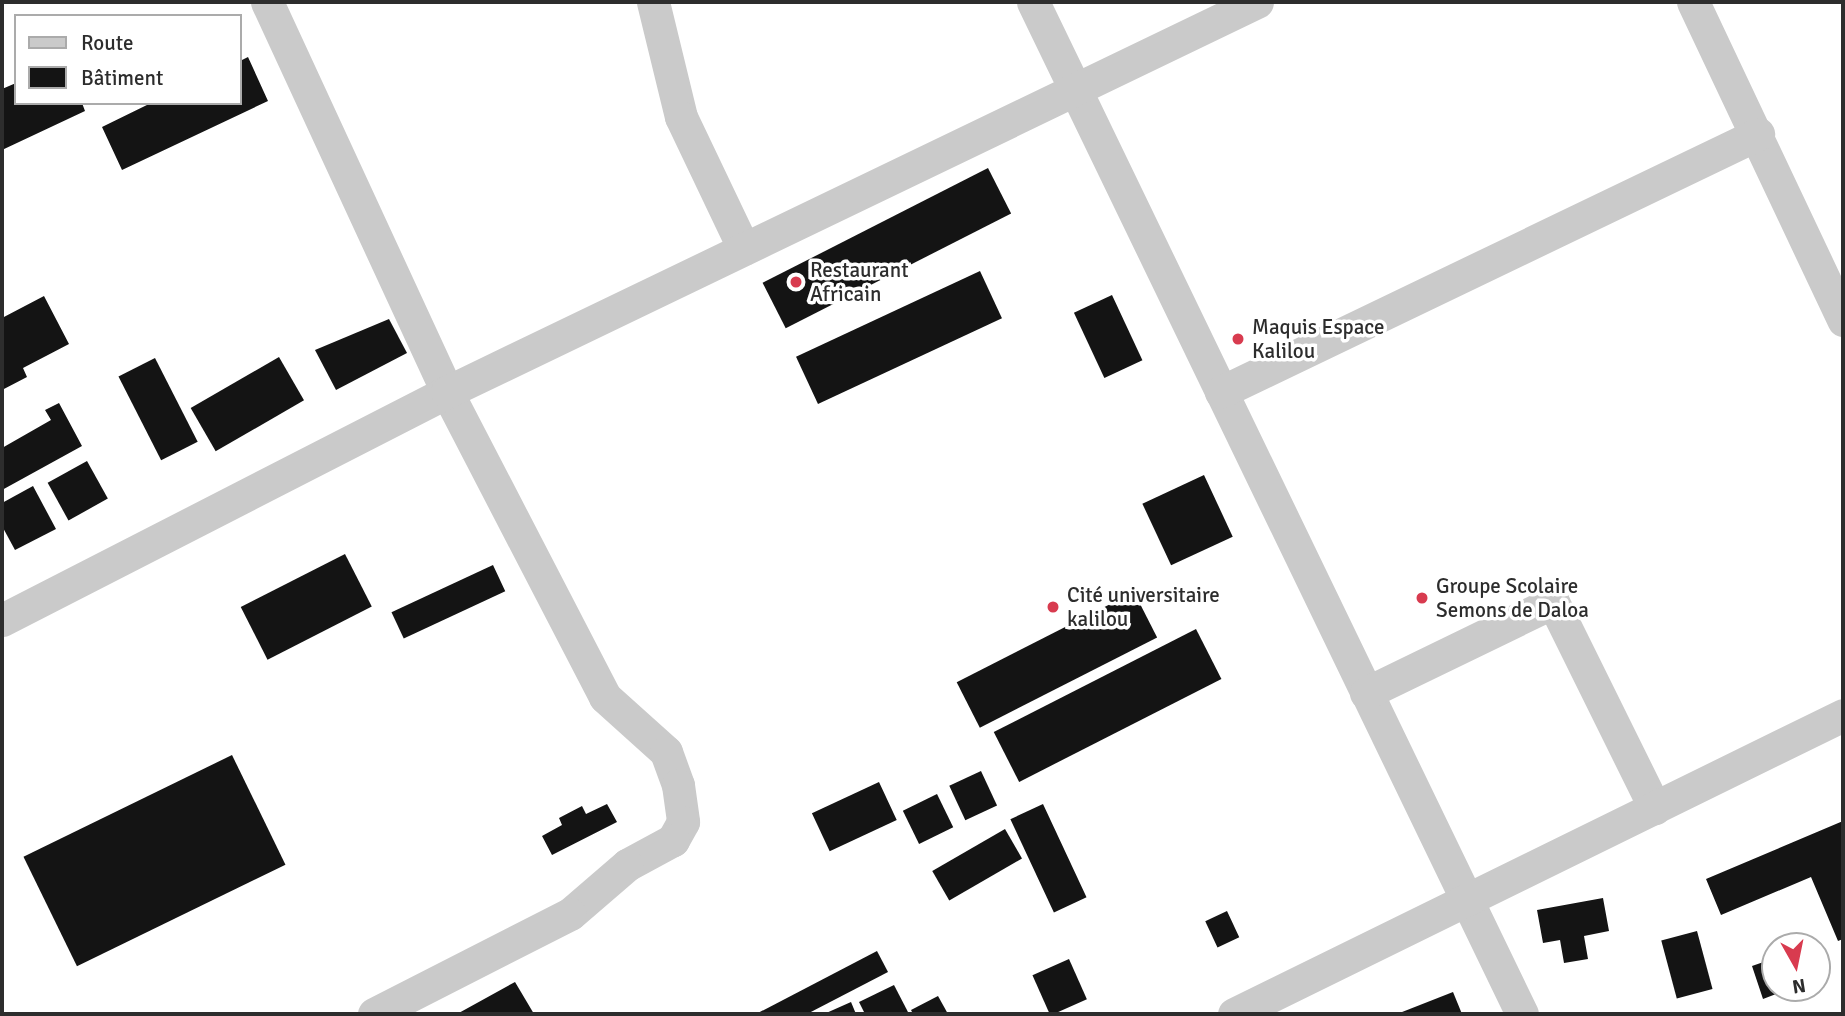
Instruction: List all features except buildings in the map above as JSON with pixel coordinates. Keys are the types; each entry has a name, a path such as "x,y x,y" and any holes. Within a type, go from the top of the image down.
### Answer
{"street":[{"path":"267,2 447,392 605,696 666,752 678,785 682,822 673,840 627,865 570,914 391,1011"},
{"path":"653,2 681,117 744,249"},
{"path":"1033,2 1465,901 1522,1014"},
{"path":"2,620 447,392 1257,2"},
{"path":"1693,2 1758,134 1843,320"},
{"path":"1221,392 1758,134"},
{"path":"1366,693 1553,602 1654,807"},
{"path":"1234,1014 1843,715"}],"place":[{"name":"Restaurant Africain","path":"796,282"},
{"name":"Maquis Espace Kalilou","path":"1238,339"},
{"name":"Groupe Scolaire Semons de Daloa","path":"1422,598"},
{"name":"Cité universitaire kalilou","path":"1053,607"}]}
